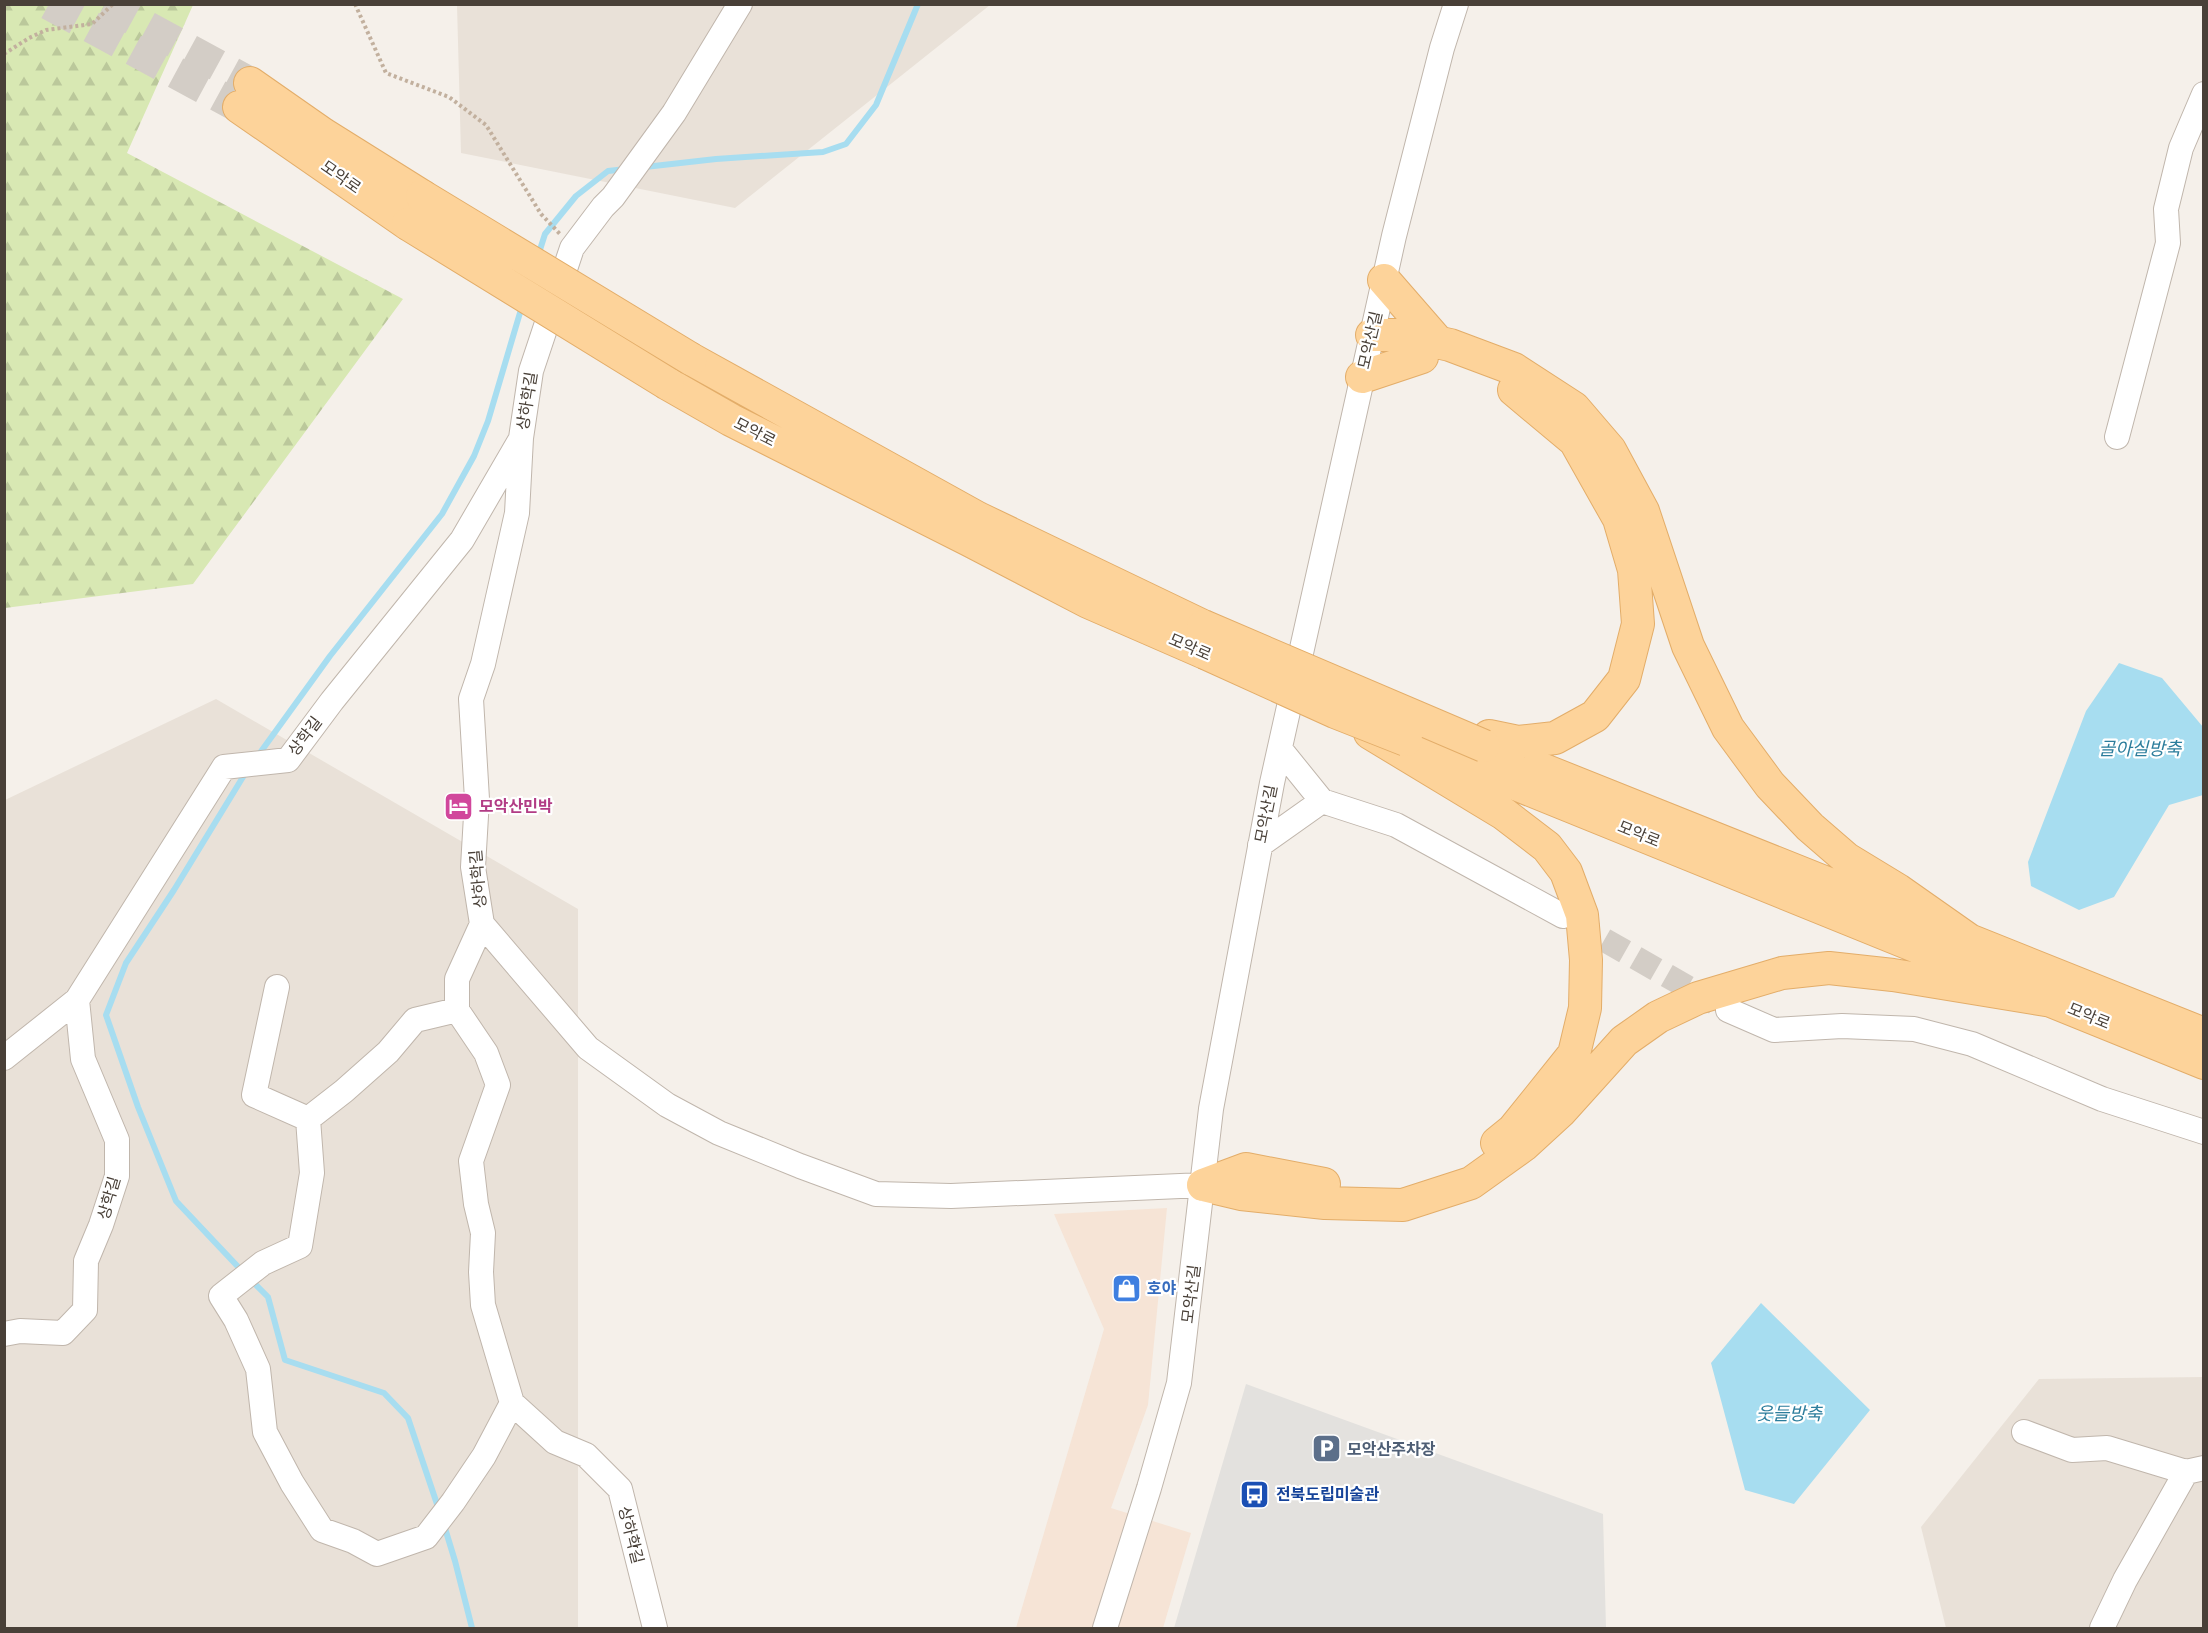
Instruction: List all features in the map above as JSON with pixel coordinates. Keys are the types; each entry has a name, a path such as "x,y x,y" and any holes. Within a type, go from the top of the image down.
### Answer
{"main road":[{"name":"모악로","path":"2204,1035 1484,746 1398,709 1204,639 1088,602 731,420 668,384 408,224 245,95 323,134 691,359 978,518 1204,639 1335,712 2204,1063"},
{"path":"1384,280 1430,350"},
{"path":"1372,335 1404,335 1430,350 1519,392 1575,441 1619,519 1634,570 1638,624 1624,680 1595,716 1555,738 1518,742 1454,729 1398,709"},
{"path":"1362,377 1430,350 1450,345 1514,369 1574,408 1610,450 1643,511 1688,646 1728,728 1770,785 1810,828 1846,859 1898,890 1972,942"},
{"path":"1203,1185 1246,1169 1329,1185 1403,1188 1465,1168 1513,1130 1574,1054 1586,1008 1587,960 1582,915 1566,872 1546,847 1504,814 1335,712"},
{"path":"1203,1185 1262,1197 1325,1203 1403,1205 1471,1183 1524,1145 1560,1112 1624,1041 1658,1017 1698,998 1782,973 1829,968 1893,975 2052,1001"}],"street":[{"name":"상하학길","path":"457,1011 457,979 482,924 473,867 477,798 471,699 483,664 517,513 521,438 531,371 572,248 613,197 674,113 740,4"},
{"name":"모악산길","path":"1105,1629 1179,1383 1210,1109 1260,845 1384,280 1442,48 1456,4"},
{"path":"2117,437 2168,243 2166,209 2181,148 2204,94"},
{"name":"상학길","path":"4,1058 77,1000 224,767 288,760 332,701 462,540 521,438"},
{"path":"1280,749 1322,801 1396,825 1563,916"},
{"path":"1260,845 1322,801"},
{"path":"482,924 588,1048 667,1105 719,1132 876,1194 951,1196 1203,1185"},
{"path":"277,987 254,1095 308,1119"},
{"name":"상학길","path":"4,1334 20,1331 63,1333 85,1310 86,1261 101,1226 117,1176 117,1140 83,1059 77,1000"},
{"path":"1728,1010 1774,1030 1842,1026 1914,1029 1972,1044 2102,1099 2204,1132"},
{"path":"457,1011 486,1053 498,1085 471,1161 476,1204 483,1233 481,1272 483,1305 512,1403 484,1456 426,1537 377,1554 353,1541 322,1530 292,1483 265,1432 258,1369 236,1320 221,1296 263,1263 300,1246 312,1173 308,1119 388,1052 415,1020 457,1011"},
{"name":"상하학길","path":"512,1403 555,1442 586,1455 620,1489 652,1626"},
{"path":"2024,1432 2072,1450 2107,1448 2195,1470 2125,1580 2102,1629"}],"path":[{"path":"4,54 46,30 92,24 113,4"},
{"path":"356,4 386,73 449,97 486,125 541,214"}],"shaded area":[{"path":"457,5 990,5 735,208 461,153"},
{"path":"216,699 578,909 578,1628 5,1628 5,800"},
{"path":"1167,1208 1148,1405 1111,1508 1191,1533 1163,1628 1016,1628 1104,1329 1054,1214"},
{"path":"2203,1377 2203,1628 1946,1628 1921,1527 2039,1379"},
{"name":"모악산주차장","path":"1246,1384 1603,1514 1606,1628 1174,1628"}],"green space":[{"path":"4,5 193,5 127,153 403,299 193,584 5,608"}],"water":[{"name":"골아실방축","path":"2119,663 2162,678 2203,727 2203,795 2169,805 2114,897 2079,910 2031,886 2028,862 2086,711"},
{"name":"웃들방축","path":"1761,1303 1870,1410 1794,1504 1745,1490 1711,1363"}],"waterway":[{"path":"645,167 716,159 823,152 846,144 876,105 918,4"},
{"path":"538,256 545,234 576,196 608,171 626,169"},
{"path":"257,757 330,656 442,514 474,456 488,421 522,306"},
{"path":"243,1272 176,1201 138,1107 106,1015 126,963 174,890 246,772"},
{"path":"251,1280 268,1297 285,1360 384,1393 408,1418 439,1510"},
{"path":"444,1525 472,1628"}],"tunnel":[{"path":"49,4 239,107"},
{"path":"105,4 250,83"},
{"path":"1573,922 1715,1003"}],"place":[{"name":"모악산민박","path":"458,806"},
{"name":"호야","path":"1126,1288"},
{"name":"모악산주차장","path":"1326,1449"},
{"name":"전북도립미술관","path":"1255,1494"}]}
